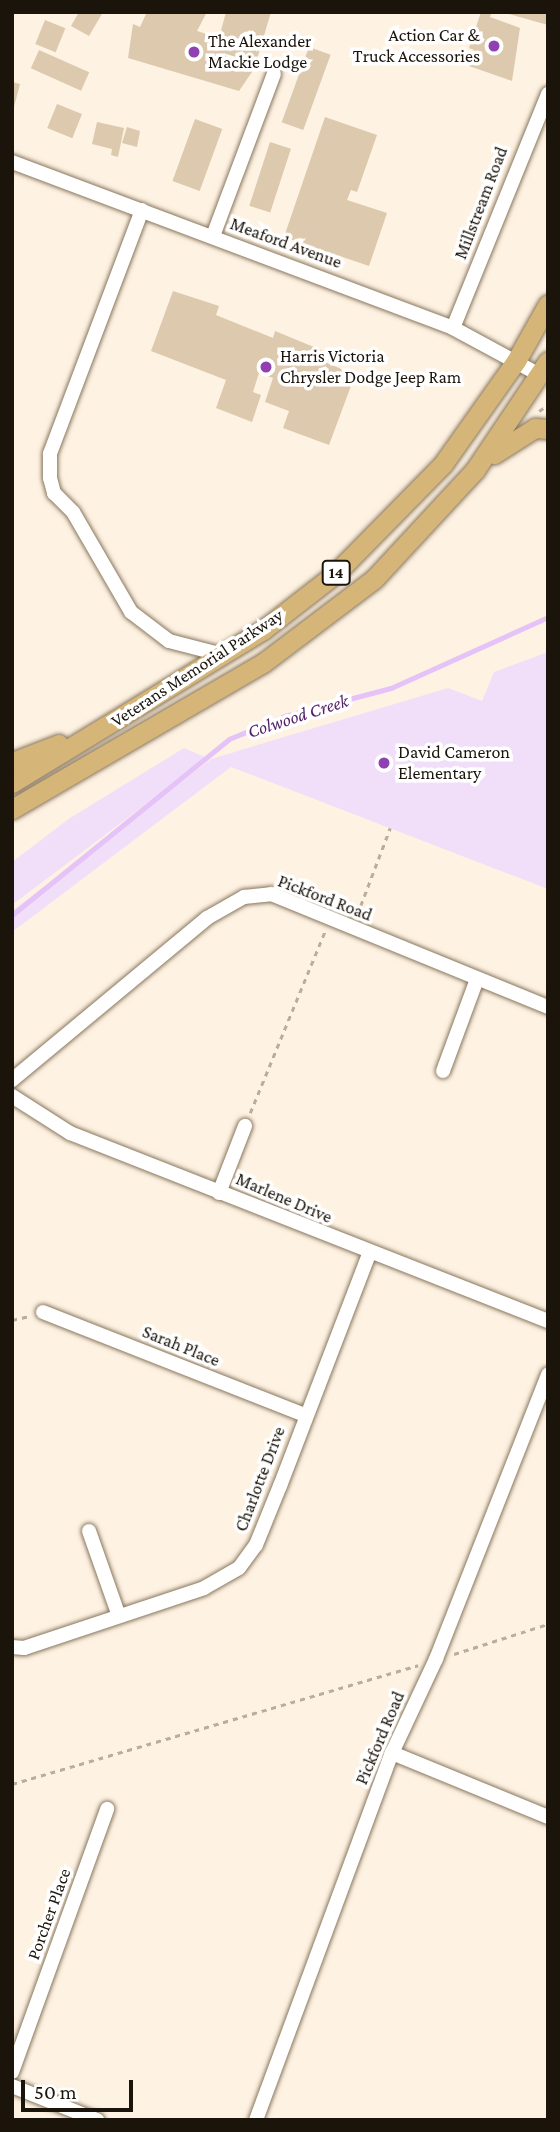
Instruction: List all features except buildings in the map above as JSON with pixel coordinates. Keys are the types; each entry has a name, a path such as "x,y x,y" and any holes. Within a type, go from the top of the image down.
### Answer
{"main road":[{"name":"Veterans Memorial Parkway","path":"12,783 223,655 335,574 405,508 443,464 516,361 548,304"},
{"name":"Veterans Memorial Parkway","path":"12,809 263,663 317,625 374,579 475,471 544,368"},
{"path":"475,471 510,440 535,428 548,429"},
{"path":"12,762 103,728"}],"street":[{"path":"213,236 274,74"},
{"name":"Millstream Road","path":"453,328 548,94"},
{"name":"Meaford Avenue","path":"12,162 453,328 516,361 544,368"},
{"path":"142,210 50,454 54,493 73,512 131,612 150,630 180,645 223,655"},
{"name":"Pickford Road","path":"12,1080 207,918 244,897 271,894 548,1007"},
{"path":"443,1071 477,979"},
{"name":"Marlene Drive","path":"12,1096 70,1133 369,1254 548,1321"},
{"path":"219,1193 245,1126"},
{"name":"Charlotte Drive","path":"12,1647 24,1648 204,1588 239,1568 256,1545 304,1415 369,1254"},
{"name":"Sarah Place","path":"43,1312 304,1415"},
{"name":"Pickford Road","path":"256,2120 392,1753 436,1659 548,1374"},
{"path":"89,1531 119,1616"},
{"path":"392,1753 548,1817"},
{"name":"Porcher Place","path":"12,2072 107,1809"},
{"path":"12,2086 97,2120"}],"path":[{"path":"352,928 390,828"},
{"path":"245,1126 330,919"},
{"path":"12,1320 43,1312"},
{"path":"446,1657 548,1625"},
{"path":"12,1784 419,1664"}],"shaded area":[{"name":"David Cameron Elementary","path":"548,652 548,889 231,767 12,932 12,911 211,759 448,688 482,701 494,672"},
{"path":"184,748 207,758 12,905 12,862 70,818"}],"waterway":[{"name":"Colwood Creek","path":"12,915 229,739 285,716 391,688 548,617"}],"place":[{"name":"Action Car & Truck Accessories","path":"494,46"},
{"name":"The Alexander Mackie Lodge","path":"194,52"},
{"name":"Harris Victoria Chrysler Dodge Jeep Ram","path":"266,367"},
{"name":"David Cameron Elementary","path":"384,763"}]}
